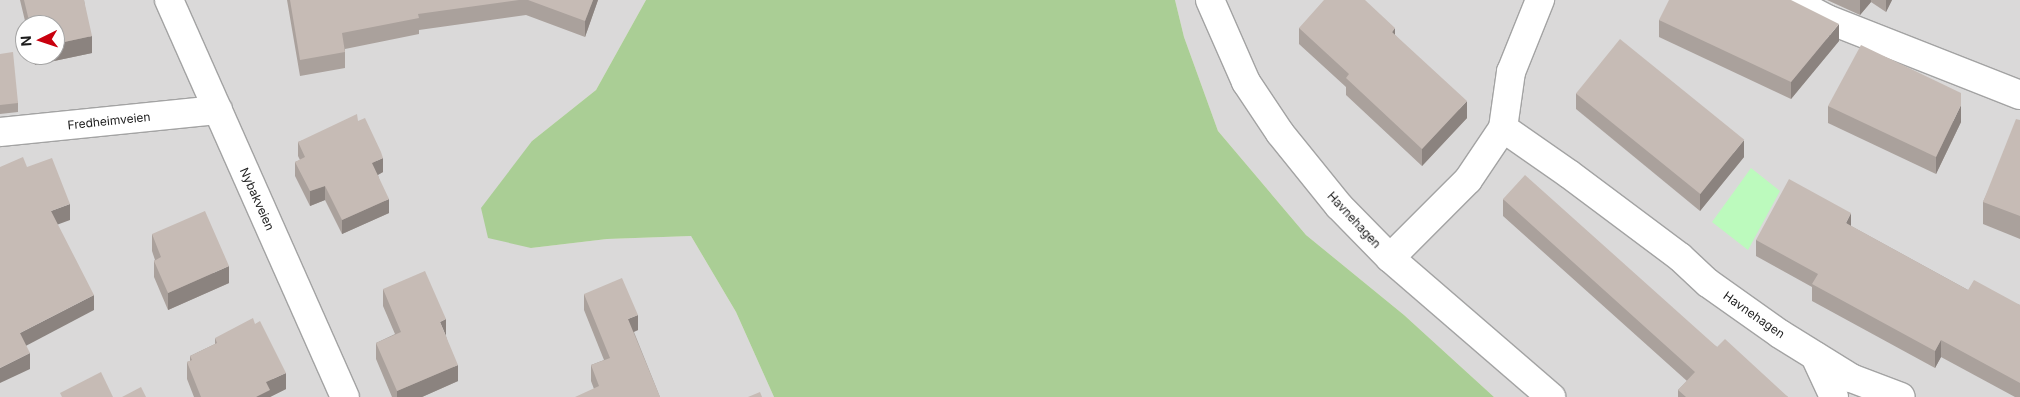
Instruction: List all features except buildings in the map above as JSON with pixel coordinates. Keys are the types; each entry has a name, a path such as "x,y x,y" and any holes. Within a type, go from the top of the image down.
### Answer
{"street":[{"name":"Nybakveien","path":"169,0 345,397"},
{"name":"Havnehagen","path":"1210,0 1246,82 1280,133 1339,206 1390,258 1551,397"},
{"path":"1390,258 1468,180 1503,128 1511,72 1540,0"},
{"path":"1791,0 1827,19 2020,95"},
{"name":"Fredheimveien","path":"0,132 218,110"},
{"name":"Havnehagen","path":"1503,128 1680,257 1708,283 1815,356 1851,378 1900,397"},
{"path":"1815,356 1834,397"}],"shaded area":[{"path":"0,0 646,0 596,90 532,141 531,248 607,239 691,236 736,312 774,397 0,397"},
{"path":"1175,0 2020,0 2020,397 1494,397 1404,315 1306,235 1218,131 1184,37"}],"green space":[{"path":"646,0 1175,0 1184,37 1218,131 1306,235 1404,315 1494,397 774,397 736,312 691,236 607,239 531,248 488,238 481,208 532,141 596,90"},
{"path":"1751,168 1780,191 1748,250 1712,222"}]}
